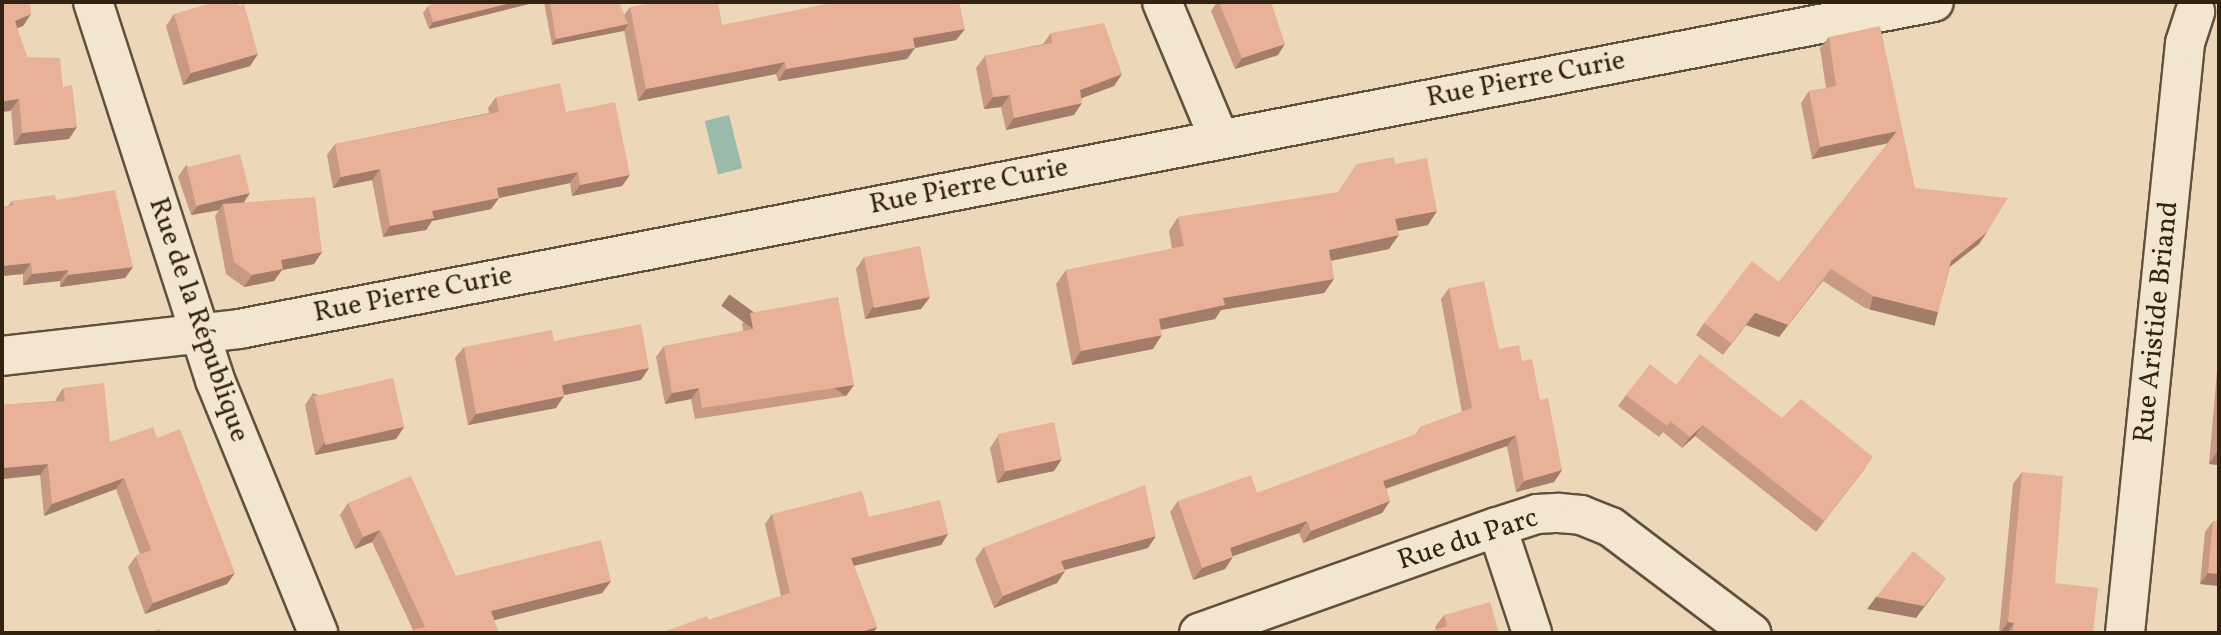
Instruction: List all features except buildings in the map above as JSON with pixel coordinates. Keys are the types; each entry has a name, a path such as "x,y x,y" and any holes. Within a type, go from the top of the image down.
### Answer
{"street":[{"name":"Rue de la République","path":"93,2 200,334 259,495 318,633"},
{"path":"1162,2 1219,138"},
{"name":"Rue Pierre Curie","path":"2,356 200,334 1934,2"},
{"name":"Rue Aristide Briand","path":"2125,633 2185,43 2198,9"},
{"name":"Rue du Parc","path":"1199,633 1537,514 1598,519 1751,633"},
{"path":"1497,527 1532,633"}],"shaded area":[{"path":"729,115 742,168 718,174 705,121"}]}
